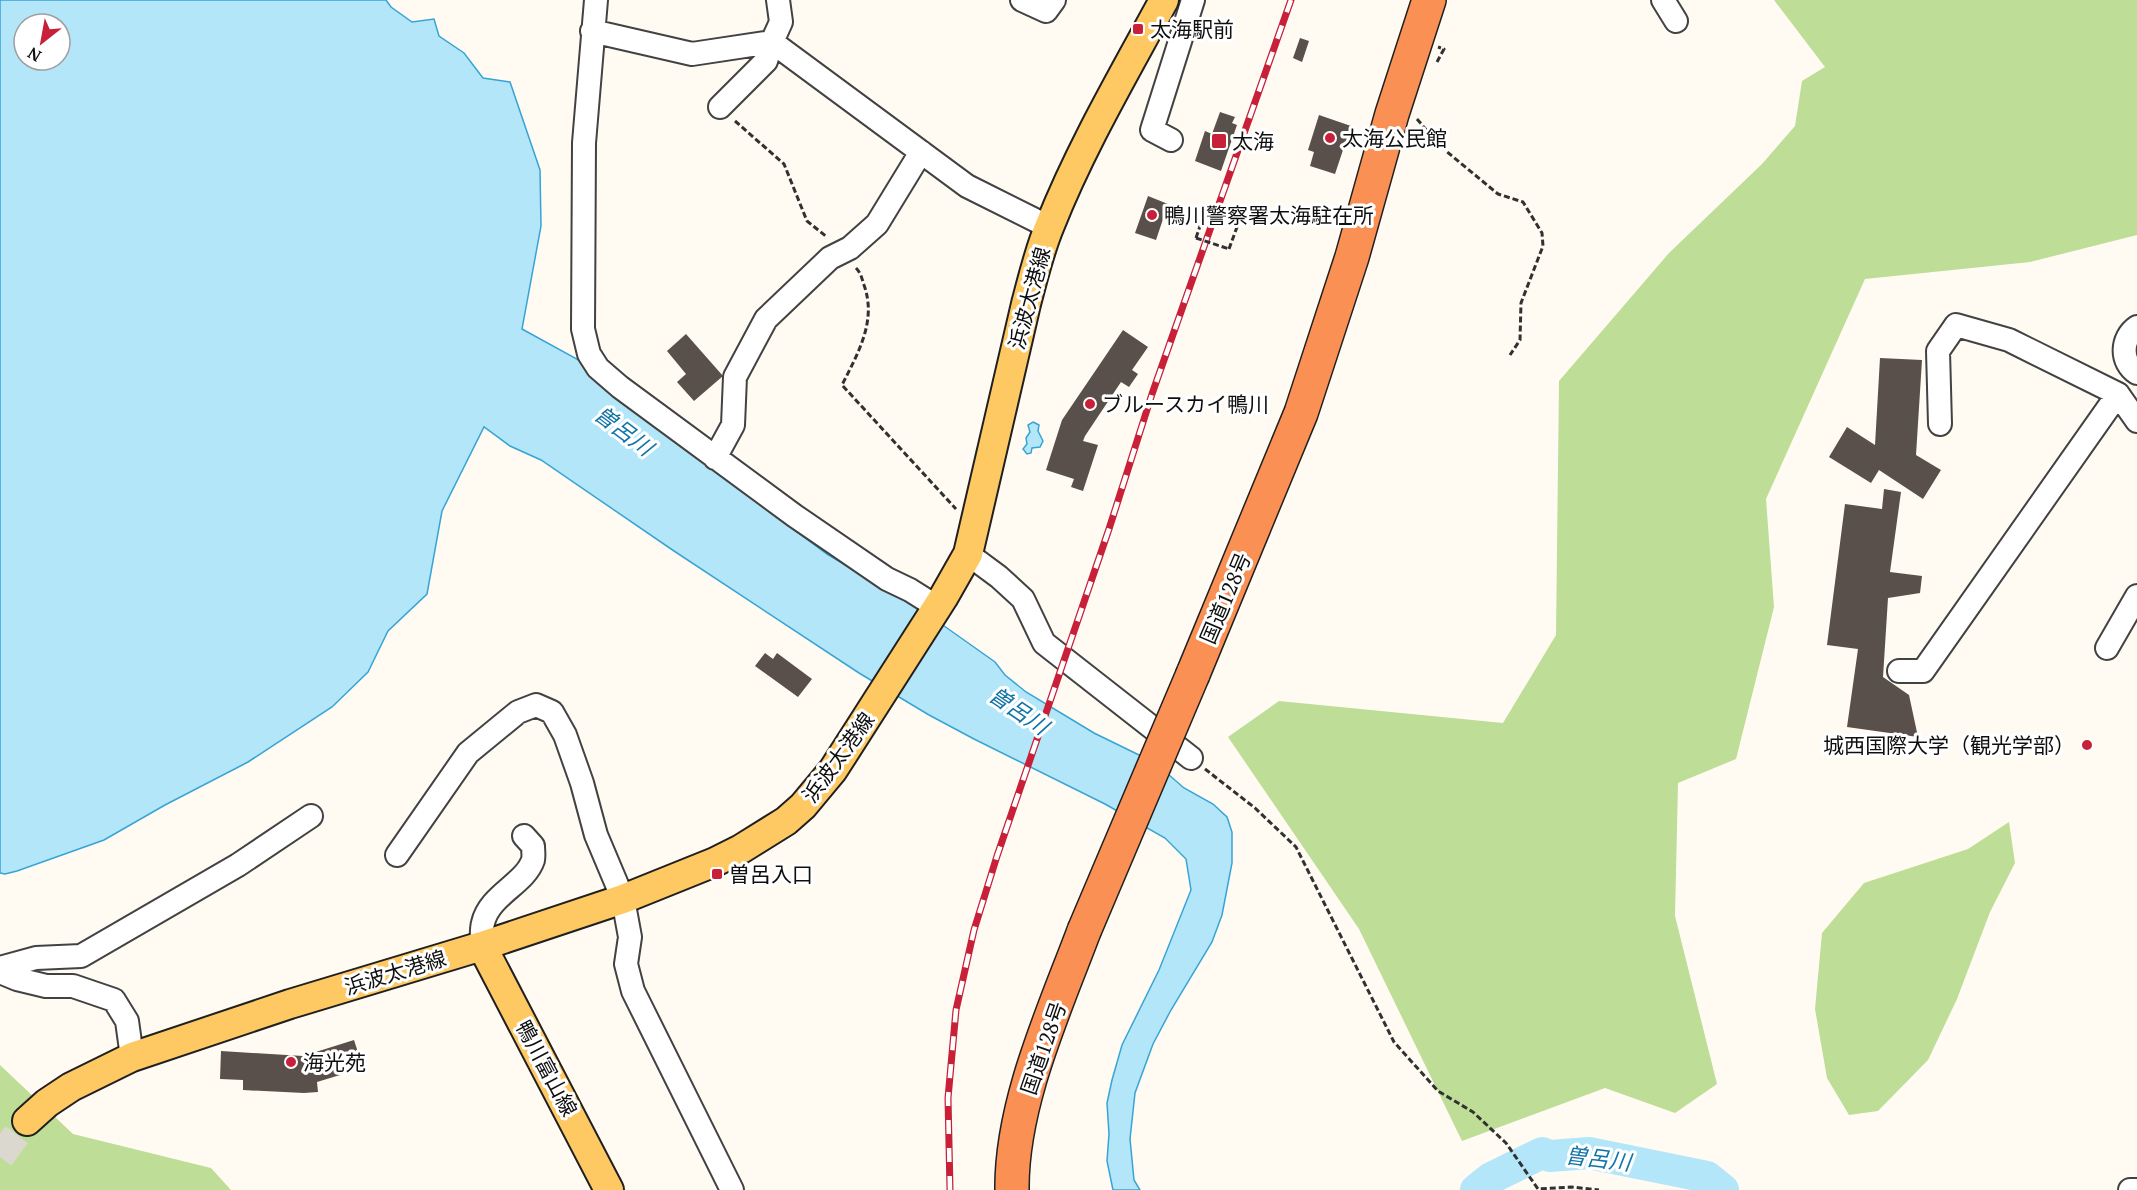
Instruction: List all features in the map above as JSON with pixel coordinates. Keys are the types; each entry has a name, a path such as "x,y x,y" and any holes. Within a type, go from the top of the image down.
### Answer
{"highway":[{"name":"国道128号","path":"1012,1190 1012,1170 1026,1092 1084,931 1301,413 1352,257 1419,15"}],"main road":[{"name":"浜波太港線","path":"27,1121 47,1103 71,1087 132,1057 290,1004 482,946 623,899 715,862 741,849 786,821 803,806 833,770 872,710 934,611 971,541 1021,325 1036,265 1049,227 1110,98 1164,0"},
{"name":"鴨川富山線","path":"482,946 609,1190"}],"street":[{"path":"596,0 584,143 583,329 589,354 598,368 620,387 715,458 887,579 910,590 934,611"},
{"path":"720,107 766,61 781,22 778,0"},
{"path":"1022,0 1046,11 1054,0"},
{"path":"1171,140 1152,130 1193,0"},
{"path":"1663,0 1676,21"},
{"path":"592,31 692,54 772,42 967,186 1049,227"},
{"path":"715,458 733,425 735,377 766,319 830,258 850,248 877,224 921,153"},
{"path":"1940,424 1938,351 1956,325 2009,340 2118,394 2137,420"},
{"path":"2137,327 2126,339 2124,350 2126,361 2137,373"},
{"path":"1899,671 1923,670 2118,394"},
{"path":"971,541 999,577 1023,599 1044,643 1191,758"},
{"path":"2107,648 2137,596"},
{"path":"397,855 468,753 518,712 536,705 552,712 565,735 582,783 596,835 623,899 630,937 626,964 633,990 732,1190"},
{"path":"0,970 36,958 81,956 238,865 311,816"},
{"path":"482,946 483,921 503,892 526,871 533,860 533,846 524,836"},
{"path":"0,970 17,979 46,986 73,986 114,1000 127,1021 132,1057"},
{"path":"2130,1190 2137,1190"}],"path":[{"path":"1419,15 1444,49 1434,68"},
{"path":"720,107 784,164 807,220 843,252 860,272 869,299 869,320 856,357 842,385 971,541"},
{"path":"1420,109 1417,120 1440,146 1498,194 1523,202 1542,233 1543,246 1521,303 1520,340 1510,355"},
{"path":"1207,205 1196,238 1229,249 1240,216"},
{"path":"1191,758 1255,808 1296,848 1394,1041 1438,1092 1473,1112 1506,1143 1538,1189 1570,1186 1599,1190"}],"green space":[{"path":"1774,0 2137,0 2137,235 2030,262 1865,279 1766,499 1774,607 1736,759 1678,783 1675,916 1717,1084 1675,1113 1605,1088 1462,1141 1359,929 1228,737 1279,701 1503,723 1556,635 1559,381 1669,253 1762,164 1795,126 1802,81 1825,67"},
{"path":"2009,822 2015,863 1990,912 1957,999 1928,1060 1878,1111 1849,1115 1827,1078 1815,1009 1822,933 1864,883 1968,849"},
{"path":"0,1065 73,1134 211,1168 231,1190 0,1190"}],"water":[{"path":"0,0 386,0 391,7 412,22 434,19 439,36 464,53 483,78 510,82 540,170 541,226 522,329 586,364 726,479 827,554 918,608 995,662 1005,675 1026,692 1094,733 1139,755 1168,774 1184,788 1213,804 1227,817 1232,832 1232,863 1222,915 1212,942 1153,1044 1135,1093 1130,1139 1134,1180 1140,1190 1113,1190 1107,1161 1109,1134 1107,1103 1112,1080 1122,1045 1159,970 1191,890 1186,859 1165,838 1105,804 929,715 859,673 541,460 510,446 484,427 442,511 427,594 388,631 368,672 332,707 248,762 104,840 5,874 0,873"},
{"path":"1033,422 1039,425 1038,431 1043,441 1040,447 1032,448 1031,453 1027,454 1023,449 1030,432 1028,425"}],"building":[{"path":"1300,38 1309,41 1302,62 1293,58"},
{"path":"1220,112 1235,117 1232,123 1237,125 1221,171 1195,161 1205,131 1212,134"},
{"name":"太海公民館","path":"1319,115 1351,126 1335,174 1310,166 1314,152 1308,150"},
{"path":"1148,196 1168,204 1156,240 1135,233"},
{"name":"ブルースカイ鴨川","path":"1123,330 1148,347 1132,370 1138,374 1129,387 1121,382 1085,436 1083,441 1098,445 1083,491 1071,487 1074,479 1046,470 1062,420"},
{"path":"686,334 723,376 694,401 677,382 686,374 667,351"},
{"path":"1880,358 1922,360 1916,455 1941,470 1923,499 1879,470 1871,483 1829,457 1847,427 1875,445"},
{"path":"1884,489 1901,492 1890,572 1922,576 1920,593 1888,598 1883,677 1909,695 1918,737 1847,727 1858,649 1827,645 1845,504 1882,509"},
{"path":"765,653 773,659 777,653 812,679 798,697 755,666"},
{"name":"海光苑","path":"354,1040 363,1068 317,1082 318,1092 243,1090 243,1080 220,1079 221,1051 303,1056"}],"waterway":[{"name":"曽呂川","path":"1476,1190 1491,1178 1542,1153 1550,1156 1589,1153 1707,1177 1723,1190"}],"tunnel":[{"path":"0,1157 27,1121"}],"railway":[{"path":"950,1190 948,1098 956,1010 974,930 1152,394 1291,0"}],"place":[{"name":"太海駅前","path":"1138,29"},
{"name":"太海公民館","path":"1330,138"},
{"name":"太海","path":"1219,141"},
{"name":"鴨川警察署太海駐在所","path":"1152,215"},
{"name":"ブルースカイ鴨川","path":"1090,404"},
{"name":"城西国際大学（観光学部）","path":"2087,745"},
{"name":"曽呂入口","path":"717,874"},
{"name":"海光苑","path":"291,1062"}]}
